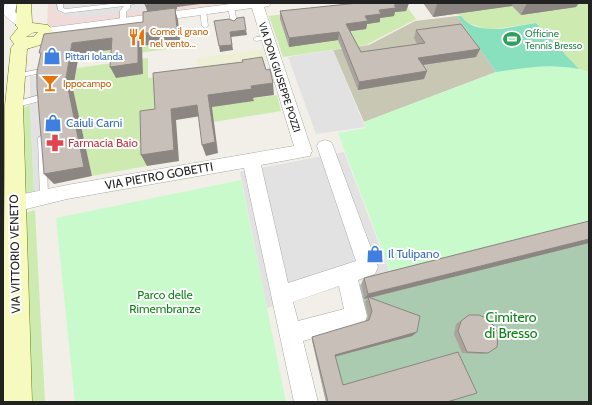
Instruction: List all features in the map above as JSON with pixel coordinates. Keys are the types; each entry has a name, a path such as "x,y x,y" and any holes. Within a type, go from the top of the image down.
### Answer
{"main road":[{"name":"VIA VITTORIO VENETO","path":"17,402 14,204 8,107 16,76 19,48 25,32 24,3"},
{"path":"25,32 37,41 44,36 46,32"}],"street":[{"path":"11,3 9,13 25,32"},
{"path":"46,32 123,16 203,11 261,4"},
{"name":"VIA DON GIUSEPPE POZZI","path":"261,4 262,39 304,151"},
{"path":"281,296 368,267 325,146"},
{"name":"VIA PIETRO GOBETTI","path":"14,204 44,196 304,151"},
{"path":"251,160 306,402"},
{"path":"290,334 356,316 347,274"}],"lane":[{"path":"60,3 60,9 64,11 134,3"},
{"path":"123,16 127,8 127,4"},
{"path":"99,8 104,9 118,7 123,16"},
{"path":"231,7 234,23"},
{"path":"203,11 205,26"},
{"path":"8,107 40,95 41,71 16,76"},
{"path":"41,128 44,196"}],"shaded area":[{"path":"48,3 233,3 47,27"},
{"path":"54,3 148,3 148,10 79,18 53,12"},
{"path":"457,16 496,72 364,122 333,50 369,45 415,21"},
{"path":"263,49 267,61 198,71 196,58"},
{"path":"333,50 365,127 316,134 288,57"},
{"path":"43,75 43,95 50,187 34,191 30,77"},
{"path":"344,152 390,273 267,308 240,172"}],"green space":[{"path":"367,3 404,3 416,19 366,45 283,57 269,16"},
{"path":"447,3 589,3 589,72 579,69 536,23 488,30 465,22 461,16 454,13"},
{"name":"Officine Tennis Bresso","path":"457,16 461,16 468,23 476,27 486,29 506,28 536,23 579,69 547,66 496,72"},
{"path":"180,40 188,42 189,46 47,66 72,55"},
{"path":"148,58 148,78 158,77 160,120 146,123 147,166 92,176 73,89 77,68"},
{"path":"561,65 589,72 589,225 392,276 338,133 366,128 364,122 496,72 538,66"},
{"path":"208,82 234,104 253,101 253,98 277,95 281,111 214,122"},
{"path":"30,105 34,191 25,194 22,108"},
{"name":"Parco delle Rimembranze","path":"241,180 286,402 75,402 56,218"},
{"path":"35,210 45,402 31,402 25,213"},
{"name":"Cimitero di Bresso","path":"589,225 589,402 326,402 312,340 366,325 355,286"}],"building":[{"path":"145,3 158,3 145,5"},
{"path":"358,3 405,3 394,5 396,8 379,10 381,14 365,16 368,21 346,24 361,52 425,43 416,30 461,24 480,49 418,58 427,71 359,82 339,32 289,38 280,11"},
{"path":"175,8 177,29 138,34 138,63 110,67 112,38 72,43 66,78 84,167 44,174 37,72 41,53 39,53 44,34 143,22 143,12"},
{"path":"244,17 246,30 230,32 232,45 219,46 214,21 229,19 234,21 237,18"},
{"path":"262,57 266,70 270,69 273,83 251,86 252,89 208,95 215,142 202,145 197,105 171,109 174,150 141,155 140,111 155,109 153,73 243,62 242,60"},
{"path":"589,221 589,239 368,294 364,278"},
{"path":"368,297 420,316 417,332 335,355 343,385 458,352 477,393 447,402 328,402 312,337 369,320 372,311"},
{"path":"469,315 479,315 486,318 495,327 498,335 497,347 488,353 467,352 458,331 461,321"}],"place":[{"name":"Come il grano nel vento...","path":"137,37"},
{"name":"Officine Tennis Bresso","path":"512,39"},
{"name":"Pittari Iolanda","path":"52,56"},
{"name":"Ippocampo","path":"50,83"},
{"name":"Caiuli Carni","path":"53,123"},
{"name":"Farmacia Baio","path":"55,143"},
{"name":"Il Tulipano","path":"375,254"}]}
